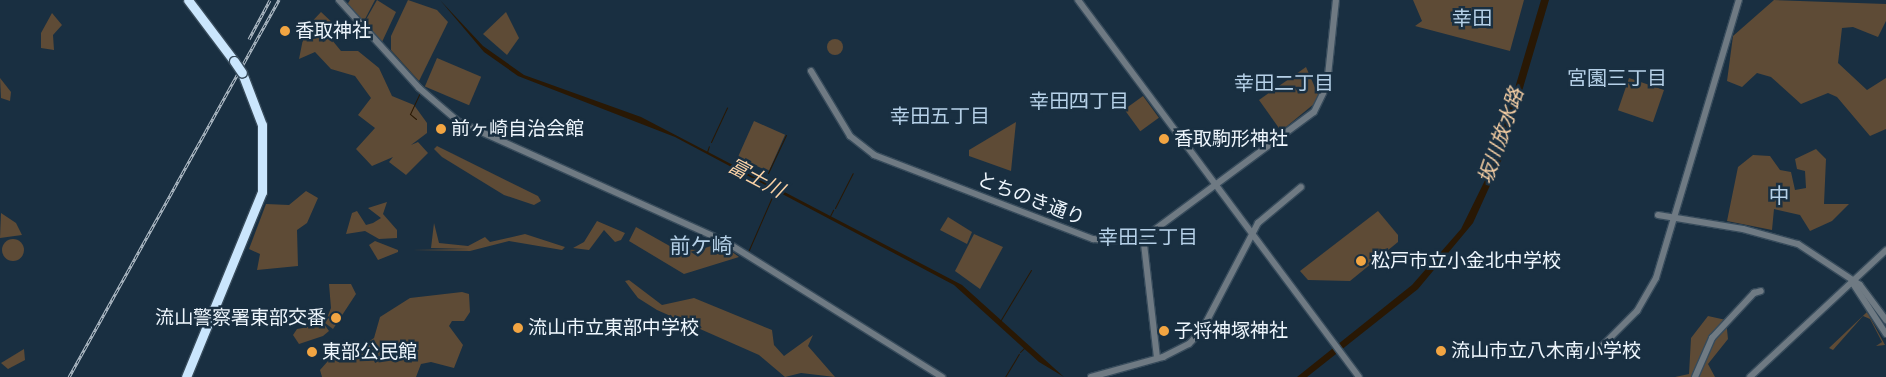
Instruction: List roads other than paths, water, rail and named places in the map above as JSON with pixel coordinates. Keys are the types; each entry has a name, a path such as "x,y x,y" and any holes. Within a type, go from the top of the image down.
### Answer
{"highway":[{"path":"186,377 262,192 264,134 242,73 188,0"}],"street":[{"path":"339,0 419,88 459,122 726,242 942,377"},
{"path":"1078,0 1251,236 1359,377"},
{"name":"とちのき通り","path":"811,71 850,136 874,155 1093,239 1120,241 1143,236 1216,186 1306,120 1319,104 1327,85 1336,0"},
{"path":"1597,351 1647,296 1674,218 1739,0"},
{"path":"1091,377 1157,358 1184,348 1202,330 1251,236 1273,206 1301,187"},
{"path":"1658,215 1753,231 1798,244 1867,293 1886,320"},
{"path":"1143,236 1157,358"},
{"path":"1750,377 1886,250"},
{"path":"1852,282 1886,334"},
{"path":"1695,377 1712,338 1754,293 1761,291"}],"water":[{"path":"440,0 483,46 524,75 641,117 962,285 1064,377 1039,362 954,285 675,137 518,76 484,52"},
{"name":"坂川放水路","path":"1541,0 1549,0 1502,159 1473,223 1418,289 1307,377 1297,377 1412,285 1461,229 1492,166"}],"waterway":[{"path":"416,119 410,114 420,93"},
{"path":"711,142 727,108"},
{"path":"768,173 786,135"},
{"name":"富士川","path":"707,152 709,146"},
{"path":"835,208 853,173"},
{"path":"748,252 772,197"},
{"path":"830,216 833,210"},
{"path":"999,323 1031,270"},
{"path":"1020,352 1025,347"},
{"path":"1005,377 1019,354"}],"railway":[{"path":"249,39 270,0"},
{"path":"69,377 279,0"}],"place":[{"name":"香取神社","path":"285,31"},
{"name":"前ヶ崎自治会館","path":"441,129"},
{"name":"香取駒形神社","path":"1164,139"},
{"name":"松戸市立小金北中学校","path":"1361,261"},
{"name":"流山警察署東部交番","path":"336,318"},
{"name":"流山市立東部中学校","path":"518,328"},
{"name":"子将神塚神社","path":"1164,331"},
{"name":"流山市立八木南小学校","path":"1441,351"},
{"name":"東部公民館","path":"312,352"}],"district":[{"name":"幸田","path":"1472,18"},
{"name":"宮園三丁目","path":"1617,78"},
{"name":"幸田二丁目","path":"1284,83"},
{"name":"幸田四丁目","path":"1079,101"},
{"name":"幸田五丁目","path":"940,116"},
{"name":"中","path":"1779,196"},
{"name":"幸田三丁目","path":"1148,237"},
{"name":"前ケ崎","path":"701,246"}]}
